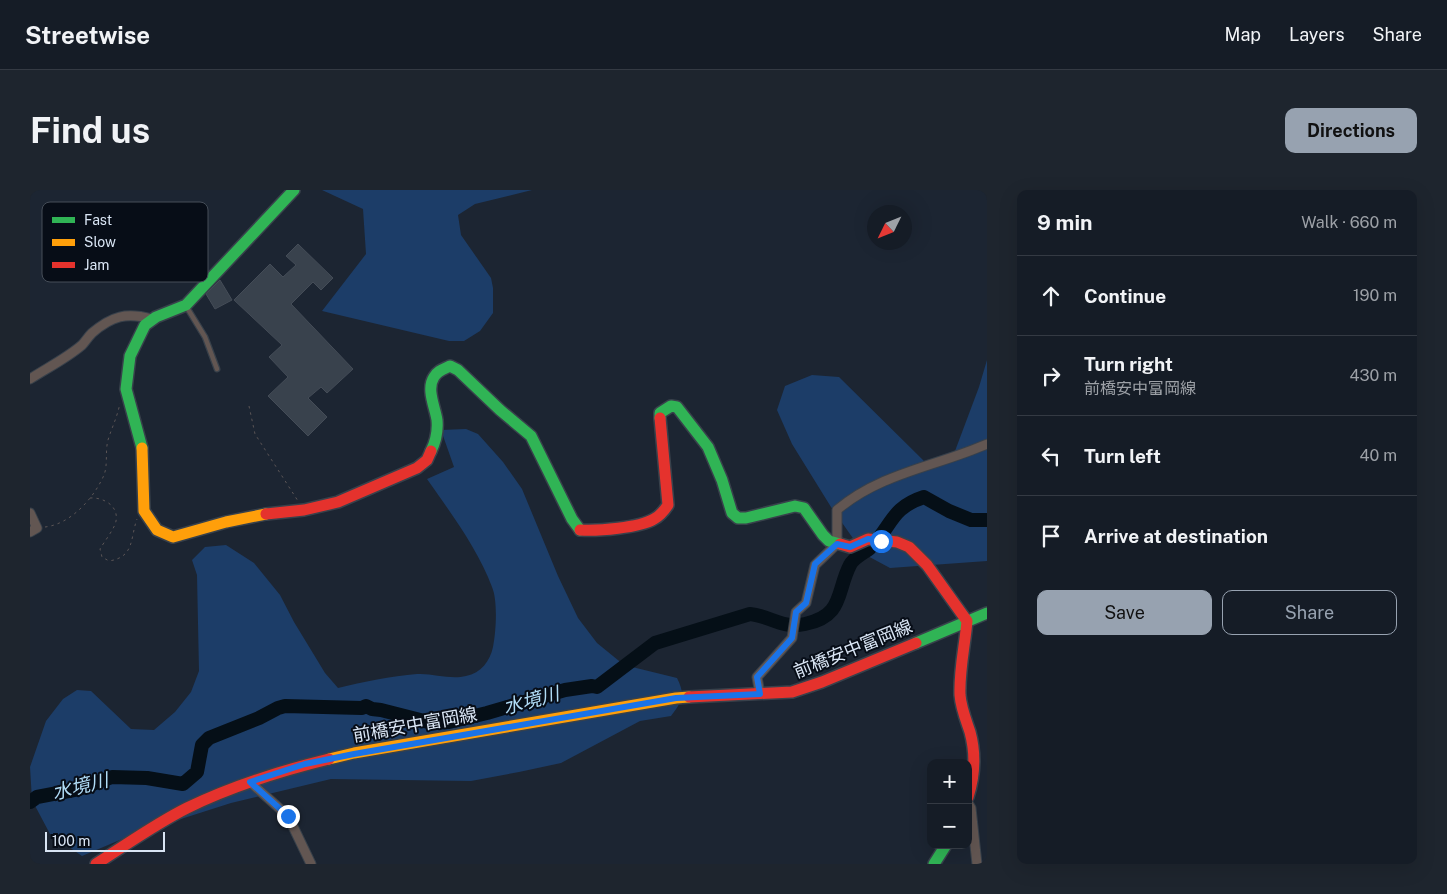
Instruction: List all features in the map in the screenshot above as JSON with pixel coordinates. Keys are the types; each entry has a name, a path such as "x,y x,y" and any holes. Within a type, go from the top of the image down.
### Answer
{"street":[{"path":"208,282 294,190"},
{"path":"208,282 186,305 152,319 141,331 130,356 126,389 142,452 144,511 157,530 173,537 257,515 325,506 372,489 424,463 434,446 438,429 430,392 432,380 440,370 450,366 458,370 500,410 531,436 572,519 580,530 610,528 651,521 663,513 668,505 660,413 671,406 677,407 708,447 722,480 732,513 738,518 746,518 795,506 804,508 829,542 850,547 868,539 897,542 909,547 927,565 967,621 960,698 972,741 974,759 972,785"},
{"path":"30,379 82,345 90,334 108,320 135,314 152,319"},
{"path":"760,694 757,677 792,638 796,612 806,603 815,564 837,544 837,510 848,500 886,479 964,454 987,444"},
{"path":"30,513 34,530"},
{"name":"前橋安中富岡線","path":"96,864 186,809 250,782 305,764 676,698 792,692 822,682 987,613"},
{"path":"250,782 288,816 311,864"},
{"path":"969,804 971,808 977,864"},
{"path":"934,864 943,849"}],"lane":[{"path":"186,305 205,337 217,370"}],"path":[{"path":"34,530 53,526 72,516 90,498 104,474 108,440 117,418 120,400 126,389"},
{"path":"249,406 255,434 304,510"},
{"path":"90,498 99,497 106,500 115,511 116,521 100,549 102,556 109,561 116,560 129,551 136,520 144,511"}],"shaded area":[{"path":"322,190 532,190 475,204 458,215 461,235 491,278 493,288 493,313 480,331 464,341 449,341 322,311 366,254 363,209"},
{"path":"987,360 987,561 890,568 864,554 831,507 792,444 777,410 785,386 812,375 839,377 924,461 935,465 955,451"},
{"path":"466,429 478,434 503,462 522,489 558,576 578,618 597,643 624,665 677,678 682,698 671,716 640,721 561,763 471,781 331,779 231,803 134,834 82,856 50,834 32,800 30,767 46,721 63,699 77,690 91,691 131,729 154,730 175,712 191,692 199,671 197,575 192,560 205,547 226,545 254,563 280,595 325,673 338,688 397,676 417,674 460,677 476,672 484,666 490,657 495,633 494,593 471,545 427,479 454,467 441,430"}],"building":[{"path":"298,244 333,278 321,290 313,282 291,304 353,369 327,393 321,387 308,398 327,417 308,436 268,396 288,377 269,357 282,345 234,300 270,264 283,277 296,265 286,256"},
{"path":"220,280 232,300 215,309 206,294"}],"waterway":[{"name":"水境川","path":"30,802 37,797 79,789 112,777 147,778 183,784 197,772 202,745 209,738 285,706 362,708 366,706 432,723 449,722 565,690 597,687 655,643 750,614 789,625 805,624 827,615 837,602 851,562 870,548 898,512 913,501 924,497 949,511 971,520 987,520"}],"traffic: fast":[{"path":"208,282 294,190"},
{"path":"142,448 126,389 130,356 145,325 156,317 186,305 208,282"},
{"path":"431,451 436,436 437,424 431,392 432,382 437,373 450,366 458,370 500,410 531,436 572,519 580,530"},
{"path":"660,418 660,413 671,406 677,407 708,447 722,480 732,513 738,518 746,518 795,506 804,508 823,535 829,541 840,544"},
{"path":"916,643 987,613"},
{"path":"934,864 943,849"}],"traffic: slow":[{"path":"142,448 144,511 157,530 173,537 226,522 266,514"},
{"path":"329,759 354,753 689,697"}],"traffic: jam":[{"path":"580,530 639,525 656,518 668,505 660,418"},
{"path":"266,514 304,510 338,502 417,468 427,460 431,451"},
{"path":"840,544 850,547 868,539 897,542 909,547 927,565 967,621 961,667 960,695 961,705 972,740 974,756 972,781"},
{"path":"689,697 792,692 822,682 916,643"},
{"path":"96,864 164,821 204,800 257,780 329,759"}],"route":[{"path":"288,816 250,782 305,764 354,754 676,698 760,694 757,677 792,638 796,612 806,603 815,564 837,544 850,547 868,539 881,541"}]}
